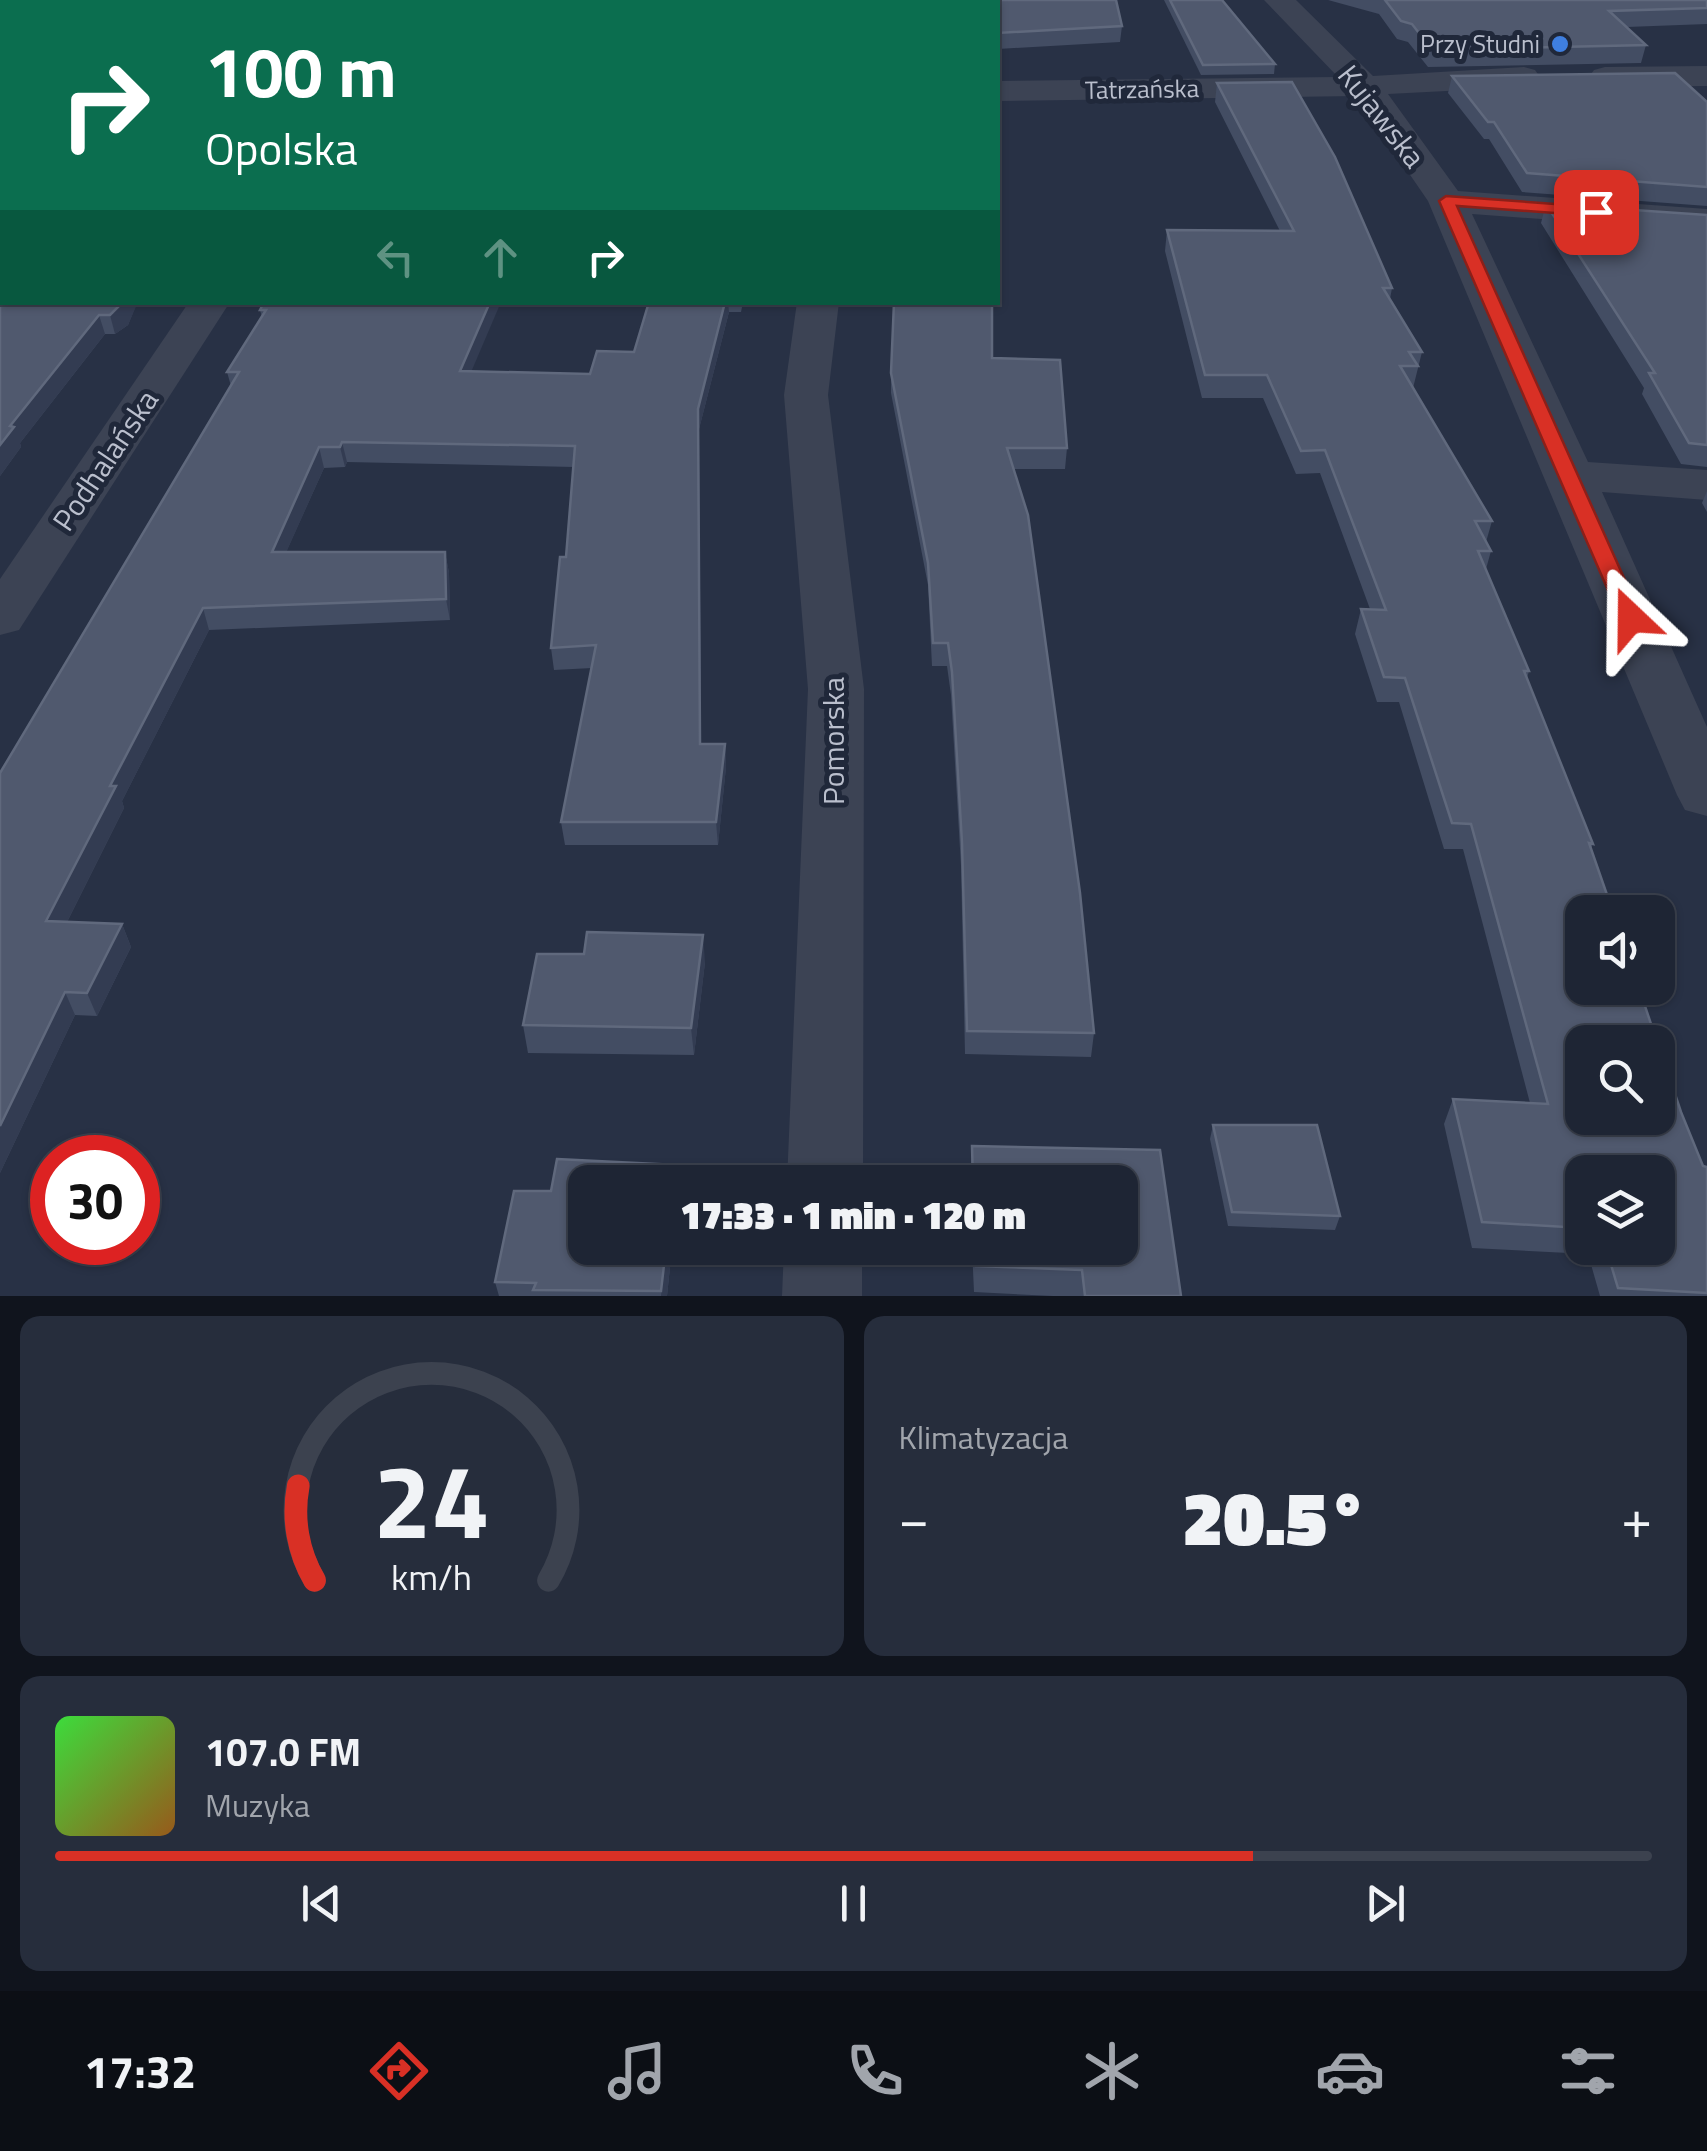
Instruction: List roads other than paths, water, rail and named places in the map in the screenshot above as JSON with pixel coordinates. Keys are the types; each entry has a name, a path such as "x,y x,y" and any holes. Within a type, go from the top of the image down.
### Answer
{"street":[{"name":"Kujawska","path":"1279,0 1365,86 1446,201 1570,476 1707,796"},
{"name":"Tatrzańska","path":"1000,91 1365,86 1464,78 1707,76"},
{"path":"1446,201 1707,220"},
{"name":"Podhalańska","path":"0,618 20,558 208,305"},
{"name":"Pomorska","path":"818,305 806,395 836,689 824,1165"},
{"path":"1570,476 1707,485"},
{"path":"822,1296 823,1265"}],"place":[{"name":"Przy Studni","path":"1560,44"}]}
